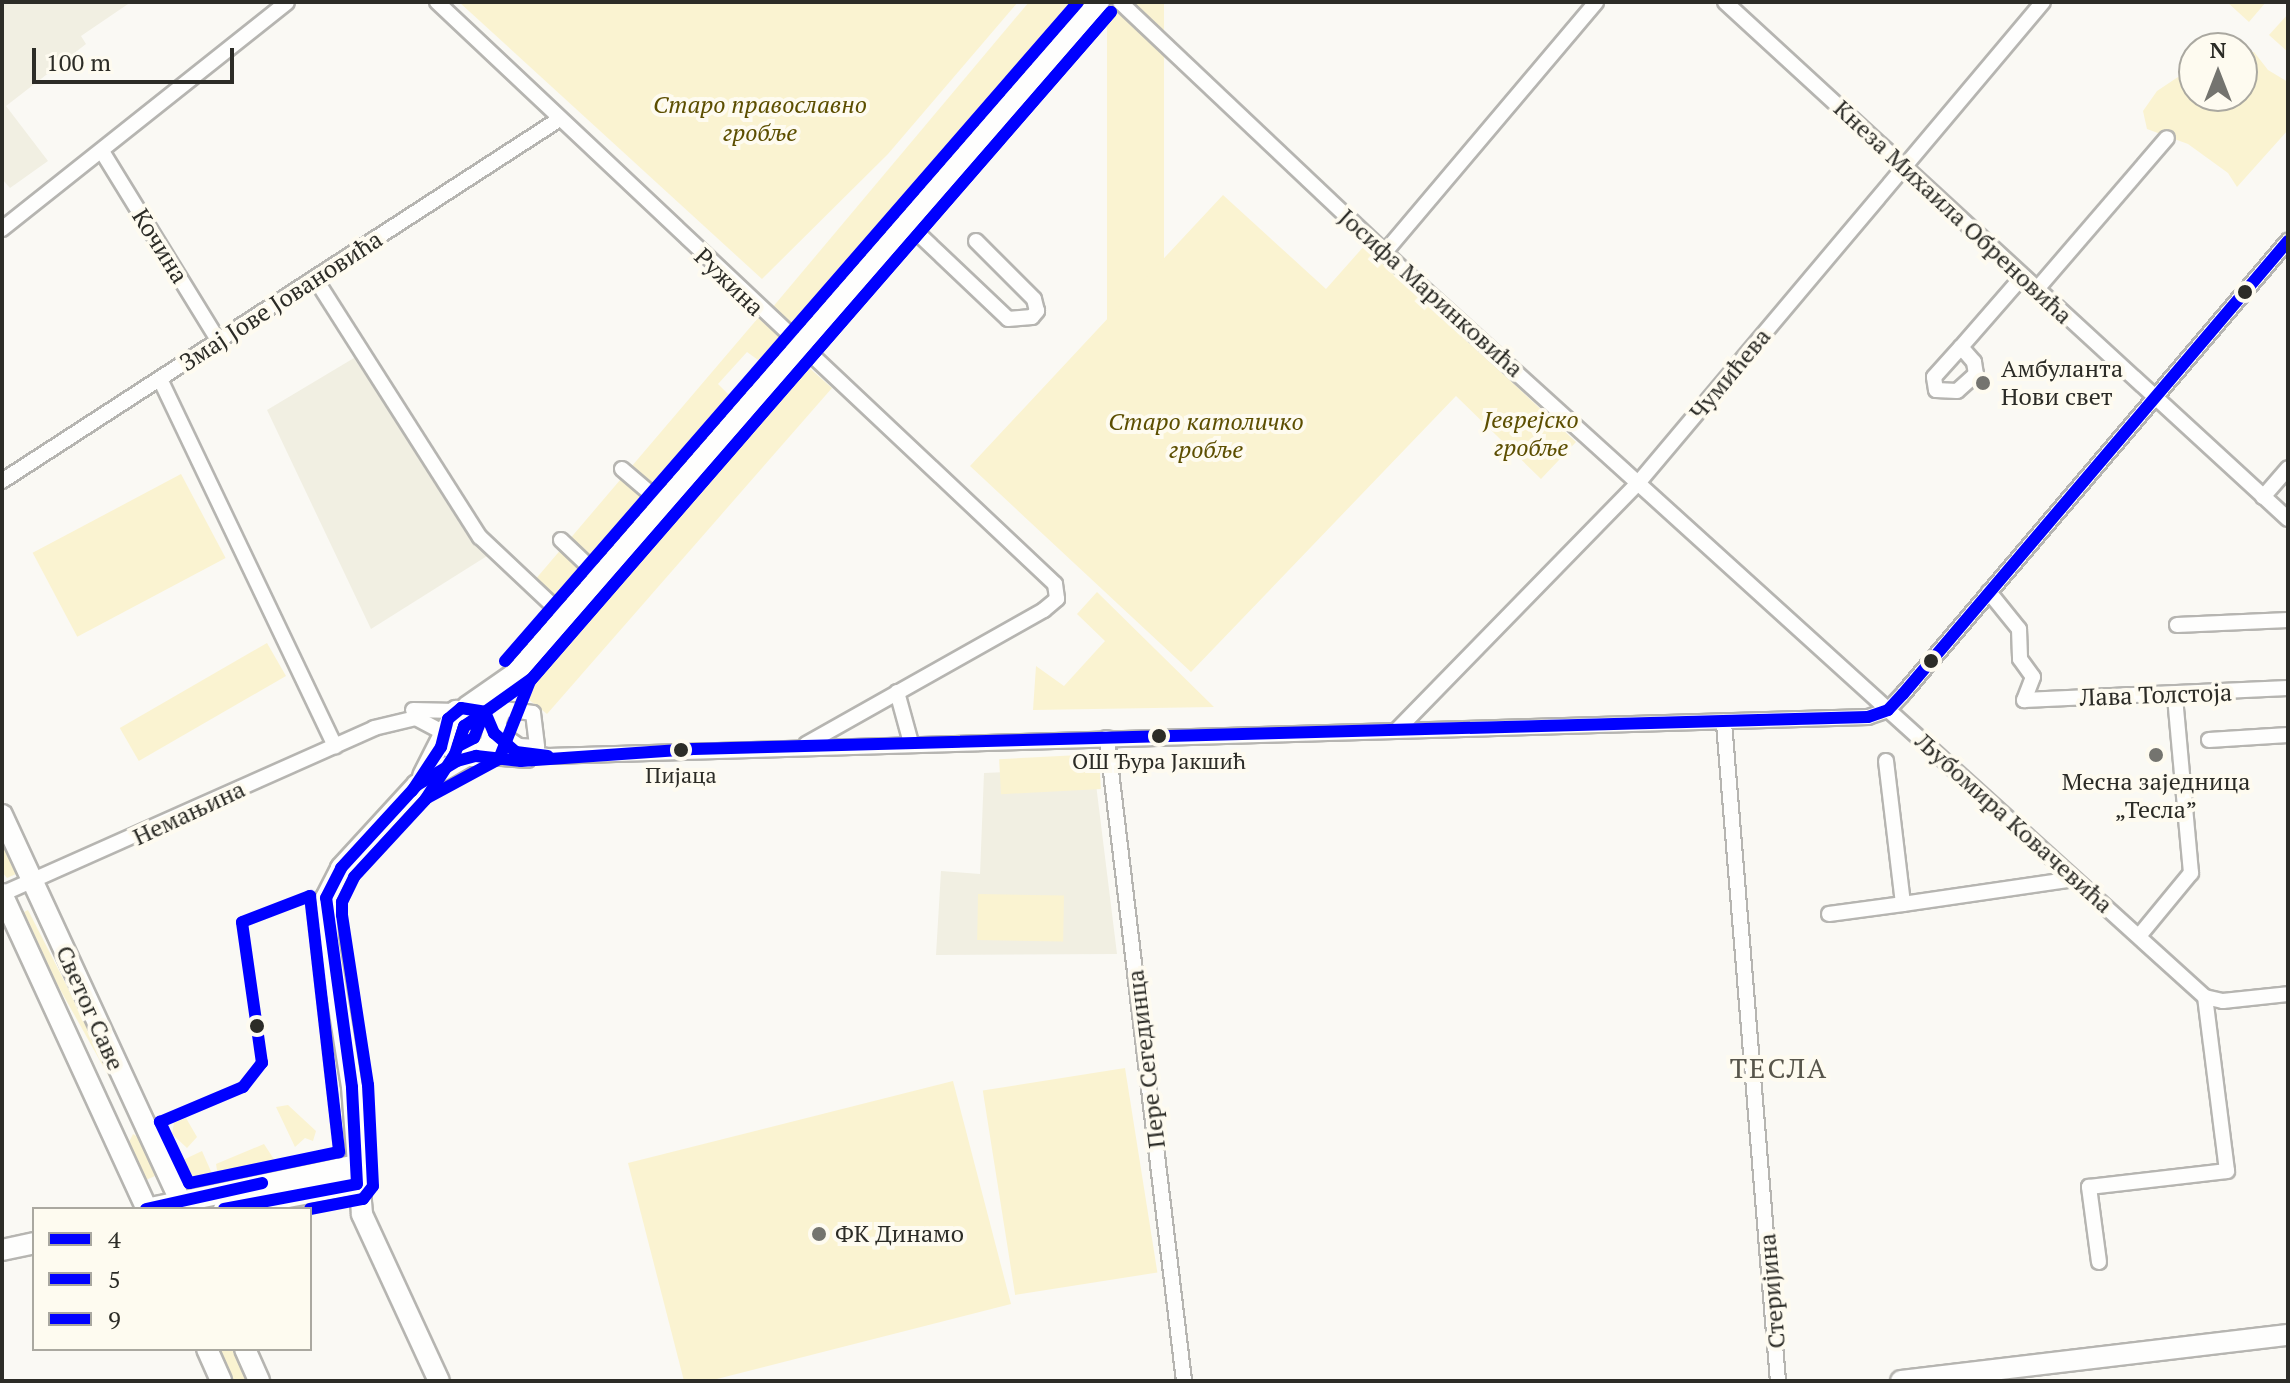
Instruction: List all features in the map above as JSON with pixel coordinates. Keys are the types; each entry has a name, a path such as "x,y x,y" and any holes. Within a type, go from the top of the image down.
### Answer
{"street":[{"path":"2,229 103,153 287,2"},
{"name":"Ружина","path":"437,2 799,349 1041,567 1058,592 1056,602 1044,610 897,692"},
{"path":"439,1381 367,1233 356,1174 352,1087 326,898 341,868 417,785 461,709 516,673 1099,2"},
{"name":"Јосифа Маринковића","path":"1120,2 1385,252 1888,710"},
{"path":"1385,252 1596,2"},
{"name":"Кнеза Михаила Обреновића","path":"1725,2 2288,519"},
{"name":"Чумићева","path":"1398,729 1639,482 2043,2"},
{"name":"Змај Јове Јовановића","path":"2,481 316,280 558,120"},
{"path":"2037,289 2167,138"},
{"name":"Кочина","path":"103,153 218,340"},
{"path":"907,223 1008,319 1032,317 1037,311 1034,299 976,241"},
{"path":"374,728 406,710 485,712 494,730 516,752 544,748 802,747 1868,717 1888,710 2288,241"},
{"path":"1961,347 2023,276"},
{"path":"316,280 480,537 565,617"},
{"path":"160,379 335,746"},
{"path":"2263,497 2288,468"},
{"path":"622,469 663,504"},
{"path":"561,540 600,577"},
{"name":"Лава Толстоја","path":"1989,592 2019,629 2021,663 2033,677 2024,700 2175,696 2288,688"},
{"path":"2177,625 2288,620"},
{"path":"417,785 487,749 516,673"},
{"path":"802,747 897,692 898,712 911,743"},
{"path":"2139,936 2191,873 2175,696"},
{"name":"Љубомира Ковачевића","path":"1888,710 2205,997"},
{"path":"374,728 416,718 445,735 455,752 472,756 521,761 544,748"},
{"name":"Стеријина","path":"1724,723 1778,1381"},
{"name":"Немањина","path":"2,894 34,884 374,728"},
{"path":"2209,740 2288,735"},
{"name":"Пере Сегединца","path":"1107,738 1184,1381"},
{"path":"1886,761 1903,904"},
{"name":"Светог Саве","path":"2,815 182,1205"},
{"path":"1829,914 2074,879"},
{"name":"Светог Саве","path":"2,894 146,1207"},
{"path":"2099,1262 2089,1187 2227,1171 2205,997 2223,1001 2288,994"},
{"path":"182,1205 356,1174"},
{"path":"232,1207 356,1174"},
{"path":"2,1250 32,1243"},
{"path":"1901,1381 2288,1335"},
{"path":"208,1351 221,1381"},
{"path":"246,1351 259,1381"}],"shaded area":[{"path":"2,2 131,2 81,36 86,44 6,106 48,161 10,188 2,179"},
{"path":"354,358 487,556 371,629 267,410"},
{"path":"1094,768 1117,954 936,955 941,871 980,874 984,773"}],"green space":[{"name":"Старо православно гробље","path":"459,2 1018,2 888,154 762,279"},
{"path":"1029,2 1086,2 800,334 772,308"},
{"path":"1107,2 1164,2 1164,456 1107,456"},
{"path":"2227,2 2266,2 2249,22"},
{"path":"2288,14 2288,52 2269,35"},
{"path":"2258,57 2268,70 2288,82 2288,130 2237,187 2228,173 2188,144 2147,129 2143,111 2157,91 2178,77 2178,112 2258,112"},
{"name":"Старо католичко гробље","path":"1223,195 1326,289 1365,245 1576,442 1541,479 1456,396 1191,672 970,466"},
{"path":"758,318 791,347 772,370 747,352 718,384 739,405 565,607 534,581"},
{"path":"798,358 832,388 547,714 514,688 528,667"},
{"path":"181,474 226,558 77,637 33,553"},
{"path":"1097,592 1214,707 1033,710 1036,666 1064,686 1105,641 1077,614"},
{"path":"267,643 286,676 139,761 120,728"},
{"path":"469,719 478,723 482,732 478,741 469,745 460,741 456,732 460,723"},
{"path":"1099,754 1101,789 1001,794 999,759"},
{"path":"2,839 16,874 7,878 2,872"},
{"path":"978,894 1064,896 1063,941 977,940"},
{"path":"28,910 117,1091 57,984 24,912"},
{"path":"1125,1068 1157,1272 1015,1295 983,1091"},
{"name":"ФК Динамо","path":"953,1081 1011,1304 709,1381 684,1381 628,1163"},
{"path":"288,1105 316,1131 313,1141 305,1138 295,1147 276,1107"},
{"path":"186,1118 197,1137 187,1148 172,1134 174,1123"},
{"path":"133,1134 138,1137 155,1176 146,1180 129,1142"},
{"path":"264,1144 279,1167 218,1176 216,1164"},
{"path":"202,1151 213,1176 196,1182 183,1160"},
{"path":"214,1351 235,1351 249,1381 227,1381"}],"transit line":[{"name":"9","path":"505,661 1078,2"},
{"name":"5","path":"312,1209 363,1199 373,1186 368,1085 342,915 342,902 354,877 427,798 499,759 530,681 1111,12"},
{"name":"9","path":"530,681 1111,12"},
{"name":"4","path":"235,1207 357,1184 352,1087 326,898 341,868 417,785 457,761 476,756 521,761 694,749 1868,717 1888,710 1903,694 2288,241"},
{"name":"5","path":"425,800 455,754 464,727 531,679"},
{"name":"4","path":"412,791 441,747 448,719 461,708 485,712 494,733 516,752 548,756"},
{"name":"9","path":"484,713 474,738 458,746 464,726 484,713"},
{"name":"9","path":"310,896 339,1152 189,1183 160,1122 243,1087 262,1063 242,922 310,896"},
{"name":"4","path":"155,1207 262,1183"}],"place":[{"name":"Амбуланта Нови свет","path":"1983,383"},
{"name":"ОШ Ђура Јакшић","path":"1159,736"},
{"name":"Пијаца","path":"681,750"},
{"name":"Месна заједница „Тесла”","path":"2156,755"},
{"name":"ФК Динамо","path":"819,1234"}],"district":[{"name":"ТЕСЛА","path":"1779,1068"}],"park label":[{"name":"Јеврејско гробље","path":"1531,434"}]}
